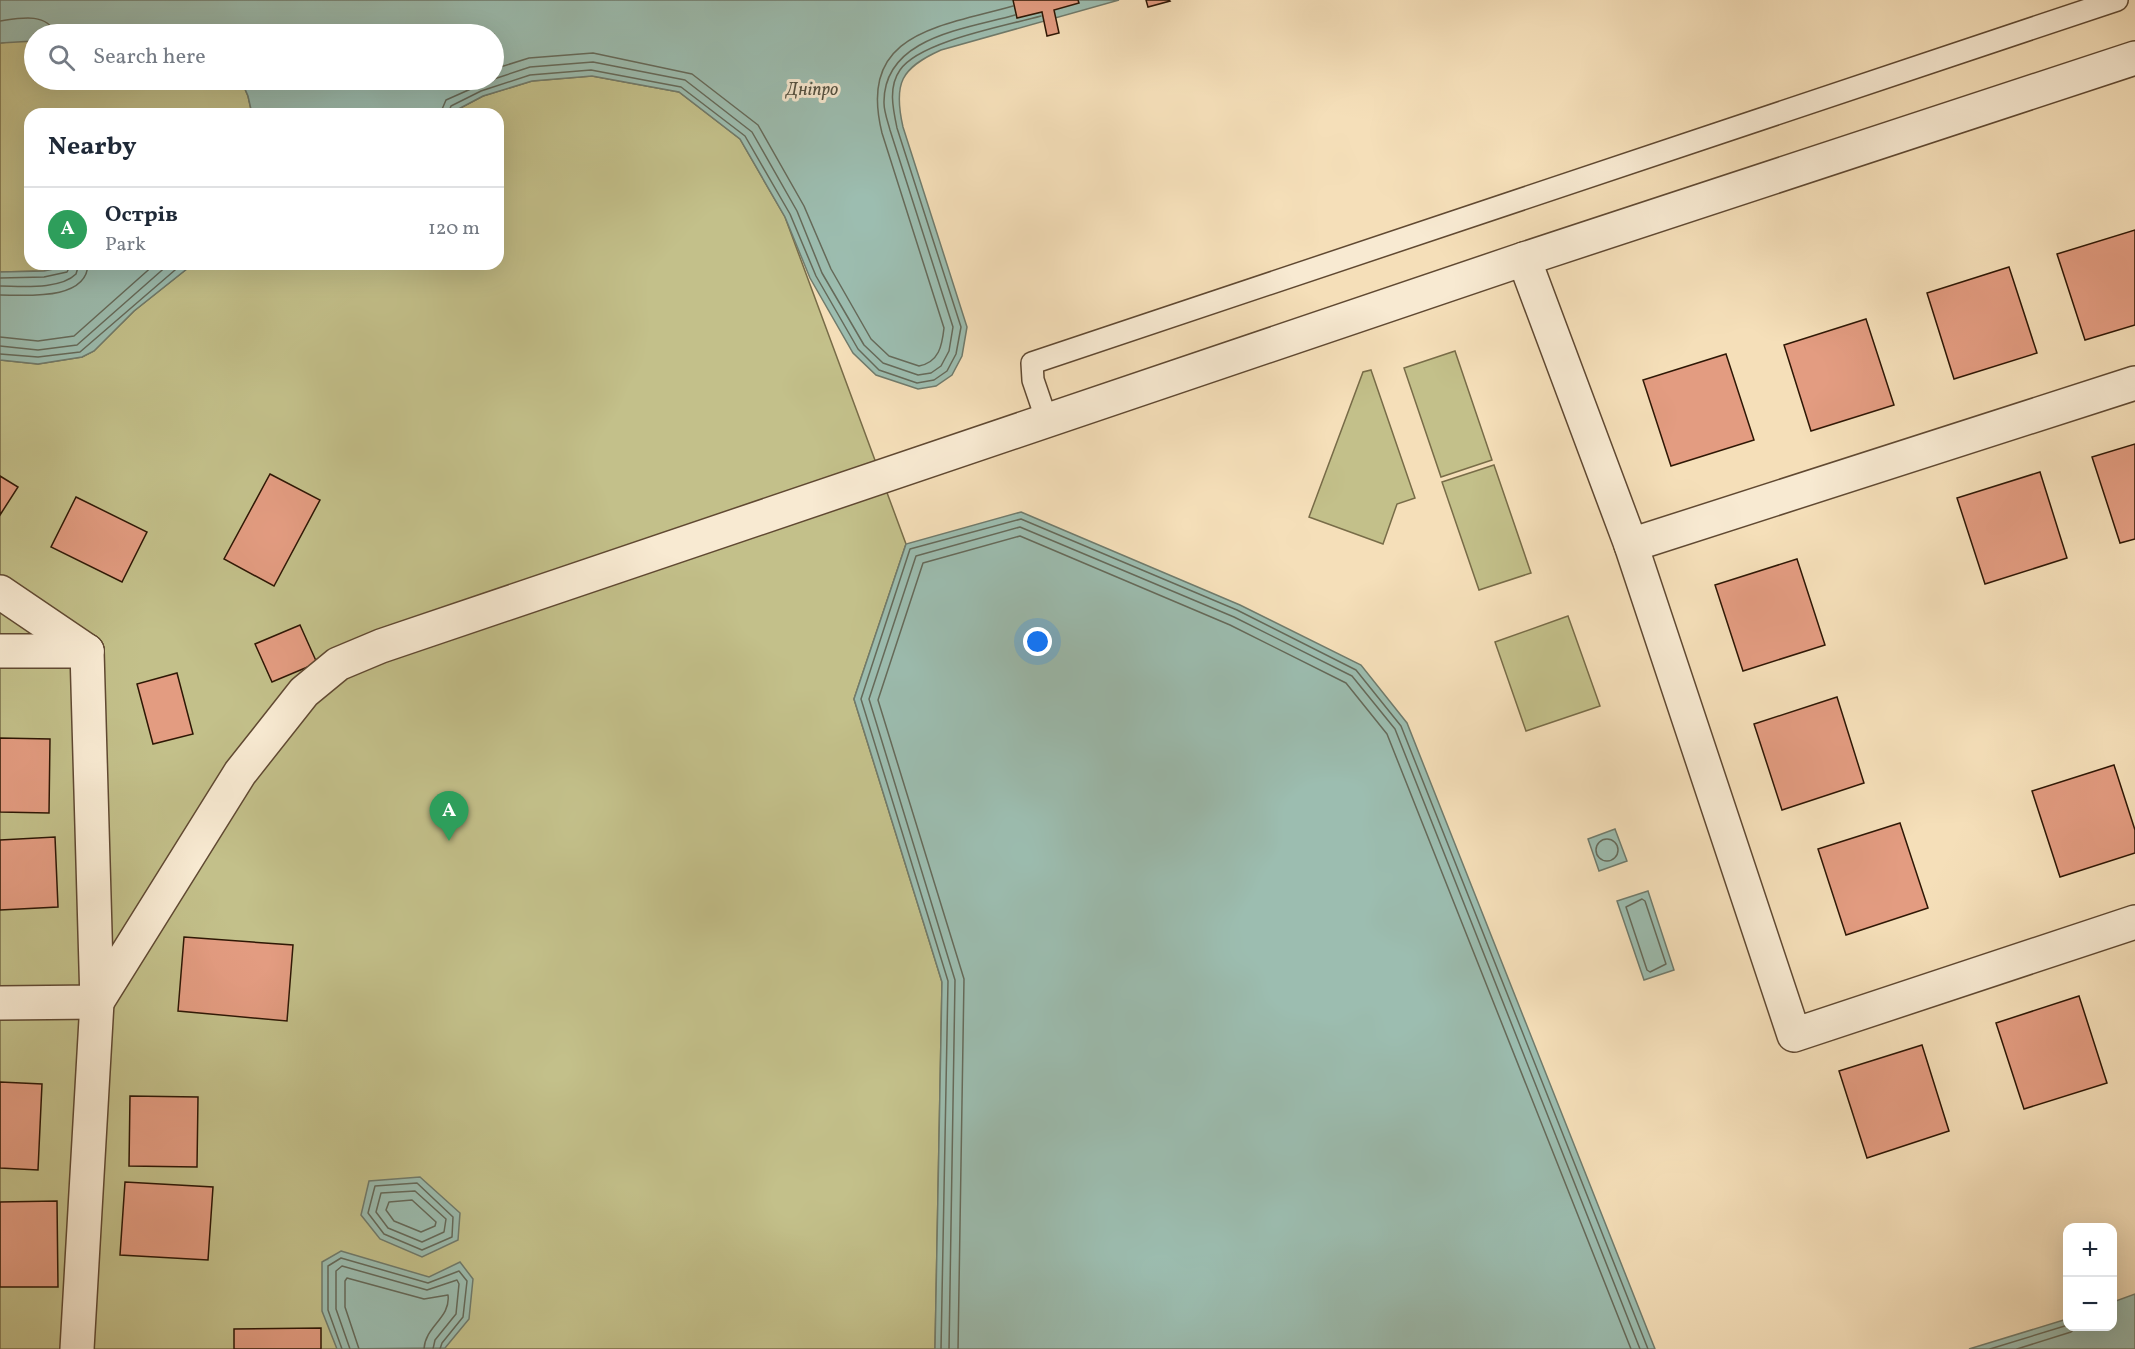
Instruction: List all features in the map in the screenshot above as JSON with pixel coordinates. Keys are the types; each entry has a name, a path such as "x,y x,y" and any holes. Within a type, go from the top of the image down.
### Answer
{"street":[{"path":"97,1002 240,773 304,692 338,664 381,646 1524,259 2135,58"},
{"path":"1524,259 1631,545 1794,1035 2135,922"},
{"path":"1631,545 2135,384"},
{"path":"0,592 87,651"},
{"path":"0,651 87,651"},
{"path":"77,1349 97,1002 87,651"},
{"path":"0,1003 97,1002"}],"lane":[{"path":"1047,421 1033,380 1032,363 2117,0"}],"shaded area":[{"path":"24,40 24,90 245,90 251,108 24,108 24,270 49,270 0,272 0,43"},
{"path":"592,76 679,92 740,139 785,217 906,544 854,699 942,982 935,1349 0,1349 0,360 38,364 82,357 94,351 134,311 185,270 504,270 504,108 460,108 483,96 532,81"},
{"path":"1455,351 1492,460 1441,477 1404,368"},
{"path":"1371,370 1415,498 1397,504 1383,544 1309,517 1363,372"},
{"path":"1494,465 1531,573 1479,590 1442,482"},
{"path":"1568,616 1600,706 1526,731 1495,642"}],"water":[{"name":"Дніпро","path":"0,0 1119,0 941,50 917,63 903,79 899,99 903,127 967,327 962,356 952,375 936,386 918,389 876,375 853,353 810,278 785,217 740,139 679,92 592,76 532,81 504,90 504,24 24,24 24,42 0,43"},
{"name":"Дніпро","path":"245,90 503,90 483,96 460,108 251,108"},
{"path":"185,270 134,311 94,351 82,357 38,364 0,360 0,272"},
{"path":"1021,512 1240,605 1361,665 1407,723 1655,1349 935,1349 942,982 854,699 906,544"},
{"path":"1615,829 1627,861 1599,871 1588,839"},
{"path":"1648,891 1674,970 1644,980 1617,901"},
{"path":"420,1177 460,1213 458,1240 422,1257 380,1239 361,1215 369,1181"},
{"path":"341,1251 429,1277 460,1262 473,1279 469,1319 445,1348 337,1349 322,1311 322,1262"},
{"path":"2135,1294 2135,1349 1969,1349 2063,1320 2063,1331 2117,1331 2117,1301"}],"building":[{"path":"1013,0 1078,0 1079,3 1054,10 1059,33 1047,36 1042,12 1017,18"},
{"path":"1146,0 1169,0 1170,1 1148,7"},
{"path":"2135,230 2135,325 2085,340 2057,254"},
{"path":"2009,267 2037,353 1954,379 1927,293"},
{"path":"1866,319 1894,405 1811,431 1784,345"},
{"path":"1726,354 1754,440 1671,466 1643,380"},
{"path":"2135,444 2135,539 2120,543 2092,457"},
{"path":"2040,472 2067,558 1985,584 1957,498"},
{"path":"270,474 320,500 274,586 224,559"},
{"path":"0,476 18,487 0,515"},
{"path":"76,497 147,532 122,582 51,547"},
{"path":"1797,559 1825,645 1743,671 1715,585"},
{"path":"300,625 317,663 272,682 255,644"},
{"path":"177,673 193,734 153,744 137,684"},
{"path":"1837,697 1864,783 1782,810 1754,724"},
{"path":"0,738 50,739 49,813 0,812"},
{"path":"2114,765 2135,830 2135,853 2060,877 2032,791"},
{"path":"1900,823 1928,908 1846,935 1818,849"},
{"path":"55,837 58,907 0,910 0,840"},
{"path":"184,937 293,945 287,1021 178,1011"},
{"path":"2079,996 2107,1083 2024,1109 1996,1023"},
{"path":"1922,1045 1949,1131 1867,1158 1839,1071"},
{"path":"0,1082 42,1084 38,1170 0,1168"},
{"path":"130,1096 198,1097 197,1167 129,1166"},
{"path":"125,1182 213,1187 208,1260 120,1255"},
{"path":"57,1201 58,1287 0,1287 0,1202"},
{"path":"321,1328 321,1349 234,1349 234,1329"}],"place":[{"name":"Острів","path":"449,841"}]}
